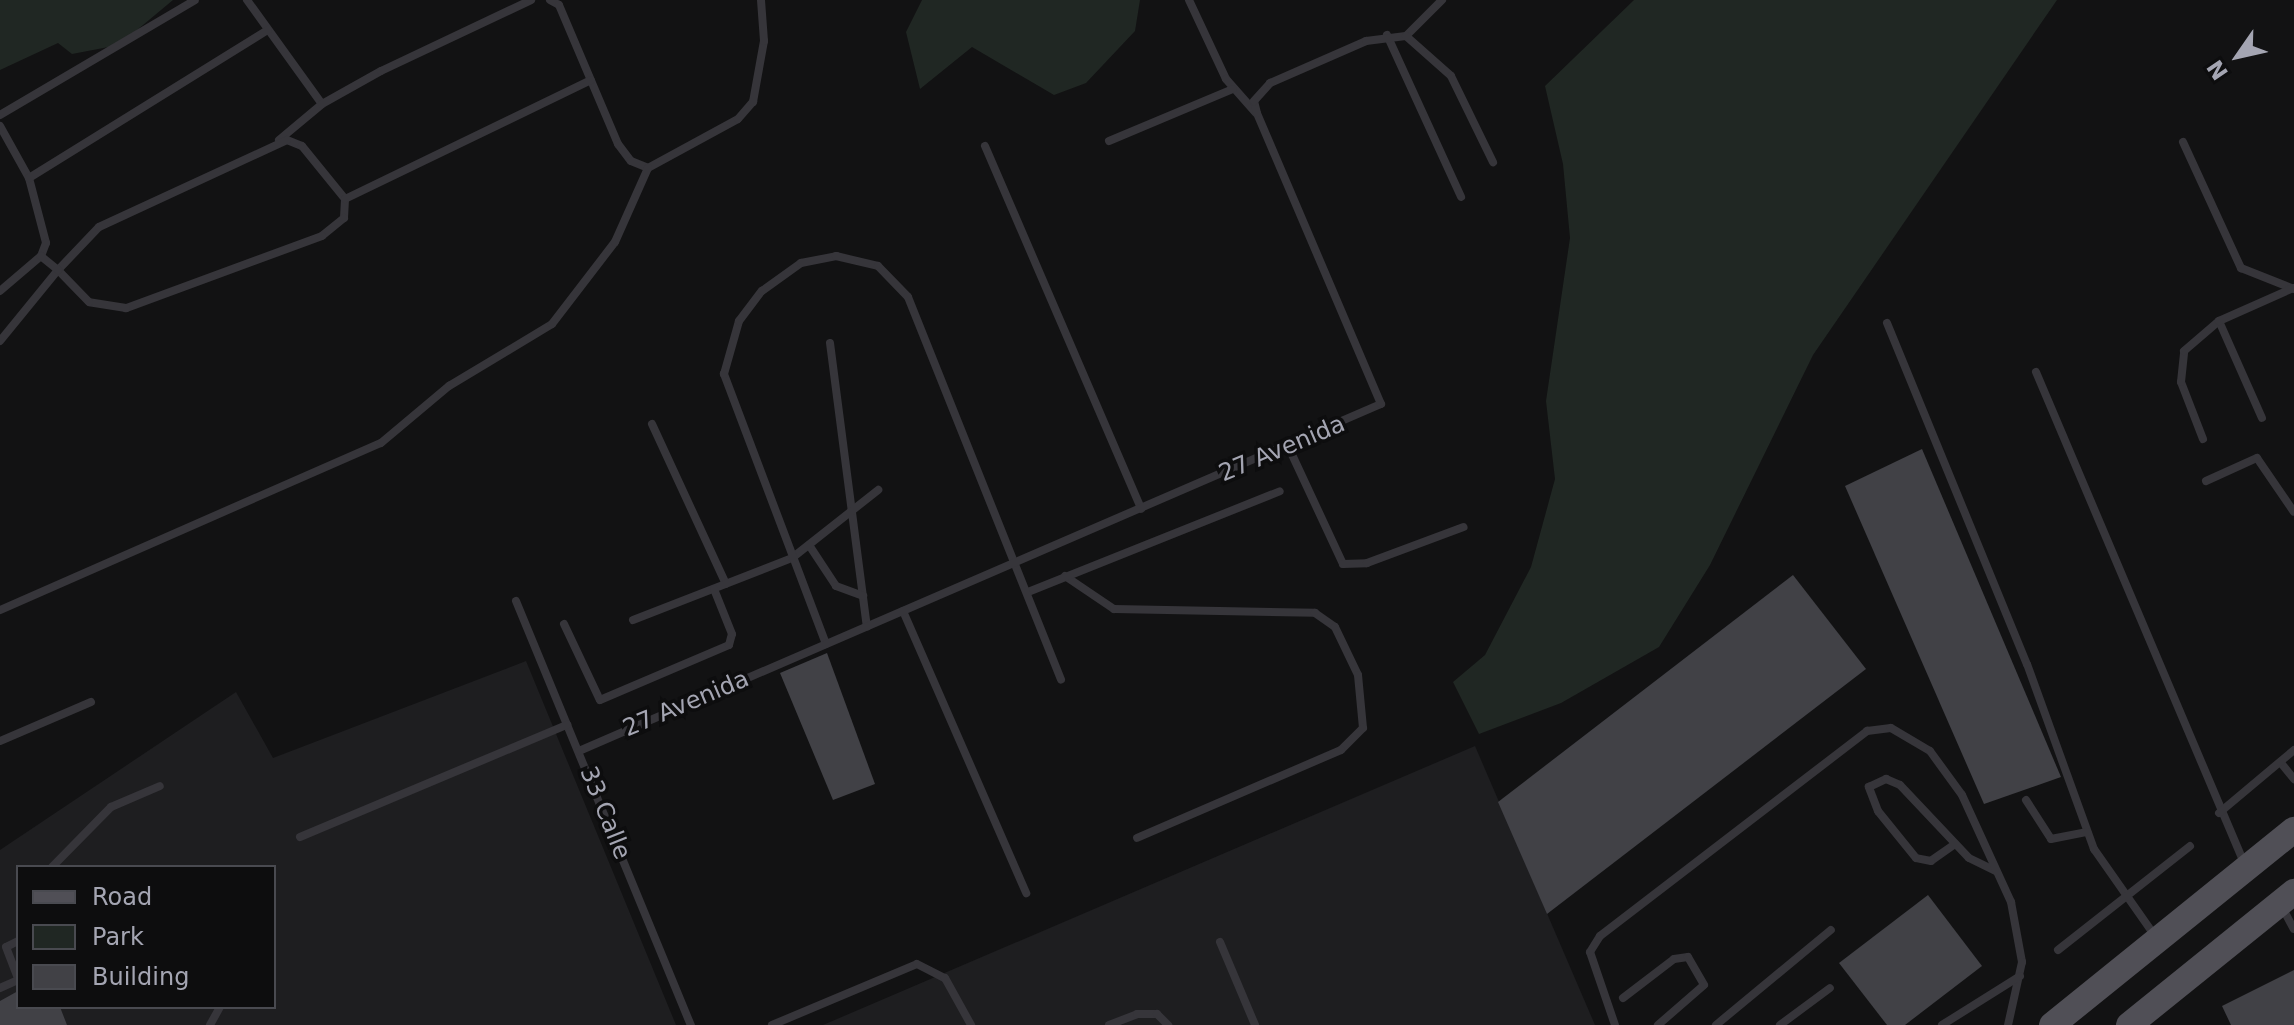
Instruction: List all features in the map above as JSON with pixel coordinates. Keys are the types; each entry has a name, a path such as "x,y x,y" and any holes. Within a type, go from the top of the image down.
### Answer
{"main road":[{"path":"2052,1025 2294,830"},
{"path":"2129,1025 2287,898"}],"lane":[{"path":"0,115 195,0"},
{"path":"247,0 322,104"},
{"path":"0,341 58,270 99,227 275,143 322,104 531,0"},
{"path":"550,0 559,5 618,144 631,161 648,168"},
{"path":"0,610 381,443 449,386 552,324 615,242 648,168 738,119 753,102 764,41 761,0"},
{"path":"1189,0 1233,89 1257,113"},
{"path":"1406,36 1442,0"},
{"path":"29,178 268,30"},
{"path":"1257,113 1254,101 1270,83 1387,35 1406,36 1451,76 1493,162"},
{"path":"1387,35 1461,197"},
{"path":"345,199 591,80"},
{"path":"1109,141 1233,89"},
{"name":"27 Avenida","path":"579,751 1376,409 1382,399 1257,113"},
{"path":"0,126 29,178 46,224 41,256 0,291"},
{"path":"41,256 89,302 145,305 322,236 344,218 345,199 295,141 275,143"},
{"path":"2183,142 2241,268 2294,289"},
{"path":"985,146 1141,509"},
{"path":"826,644 730,394 728,349 762,291 801,263 836,256 878,266 908,297 1017,562 1061,680"},
{"path":"2203,439 2179,369 2193,340 2219,321 2294,289"},
{"path":"2219,321 2262,418"},
{"path":"1887,323 2027,664 2087,832 2158,940"},
{"path":"830,343 867,627"},
{"path":"2036,372 2219,813 2247,868"},
{"path":"652,424 726,584"},
{"path":"1288,446 1343,564 1367,563 1464,527"},
{"path":"2206,481 2257,458 2294,512"},
{"path":"633,620 792,558 878,490"},
{"path":"1028,592 1280,491"},
{"path":"809,545 836,586 863,596"},
{"path":"1065,576 1114,609 1315,613 1335,627 1358,675 1363,728 1341,750 1137,838"},
{"path":"564,624 600,700 729,645 732,634 714,589"},
{"name":"33 Calle","path":"516,601 691,1025"},
{"path":"903,611 1026,893"},
{"path":"0,741 91,702"},
{"path":"300,837 567,725"},
{"path":"1615,1025 1590,952 1600,936 1867,731 1891,728 1930,751 1962,795 2011,902 2020,976 2008,1025"},
{"path":"2219,813 2294,750"},
{"path":"2281,763 2294,779"},
{"path":"1955,844 1931,861 1916,858 1878,811 1869,787 1886,779 1900,785 1955,844 1997,872"},
{"path":"54,865 111,807 160,786"},
{"path":"2026,800 2051,839 2087,832"},
{"path":"2058,950 2190,846"},
{"path":"2287,898 2294,929"},
{"path":"1716,1025 1831,930"},
{"path":"16,942 6,947 16,974"},
{"path":"1220,942 1255,1025"},
{"path":"1623,998 1674,959 1688,957 1704,985 1658,1025"},
{"path":"772,1025 917,964 936,968 971,1025"},
{"path":"1942,1025 2020,976"},
{"path":"1780,1025 1830,988"},
{"path":"1109,1025 1137,1014 1157,1014 1168,1025"}],"shaded area":[{"path":"526,661 676,1025 0,1025 0,850 236,692 273,758"},
{"path":"1475,746 1595,1025 823,1025"}],"green space":[{"path":"0,0 173,0 119,45 72,54 58,43 0,70"},
{"path":"922,0 1140,0 1135,31 1086,83 1054,95 972,47 920,89 906,32"},
{"path":"1634,0 2057,0 1813,355 1710,565 1659,647 1561,703 1479,734 1453,682 1485,655 1531,567 1555,479 1546,401 1570,238 1563,164 1545,86"}],"building":[{"path":"1922,449 2061,777 1984,804 1845,486"},
{"path":"1793,575 1866,669 1547,914 1498,802"},
{"path":"827,653 875,784 833,800 780,673"},
{"path":"1928,895 1982,966 1905,1025 1887,1025 1839,963"},
{"path":"2294,970 2294,1025 2231,1025 2222,1006"},
{"path":"16,992 16,1009 61,1009 67,1025 0,1025 0,1001"}]}
